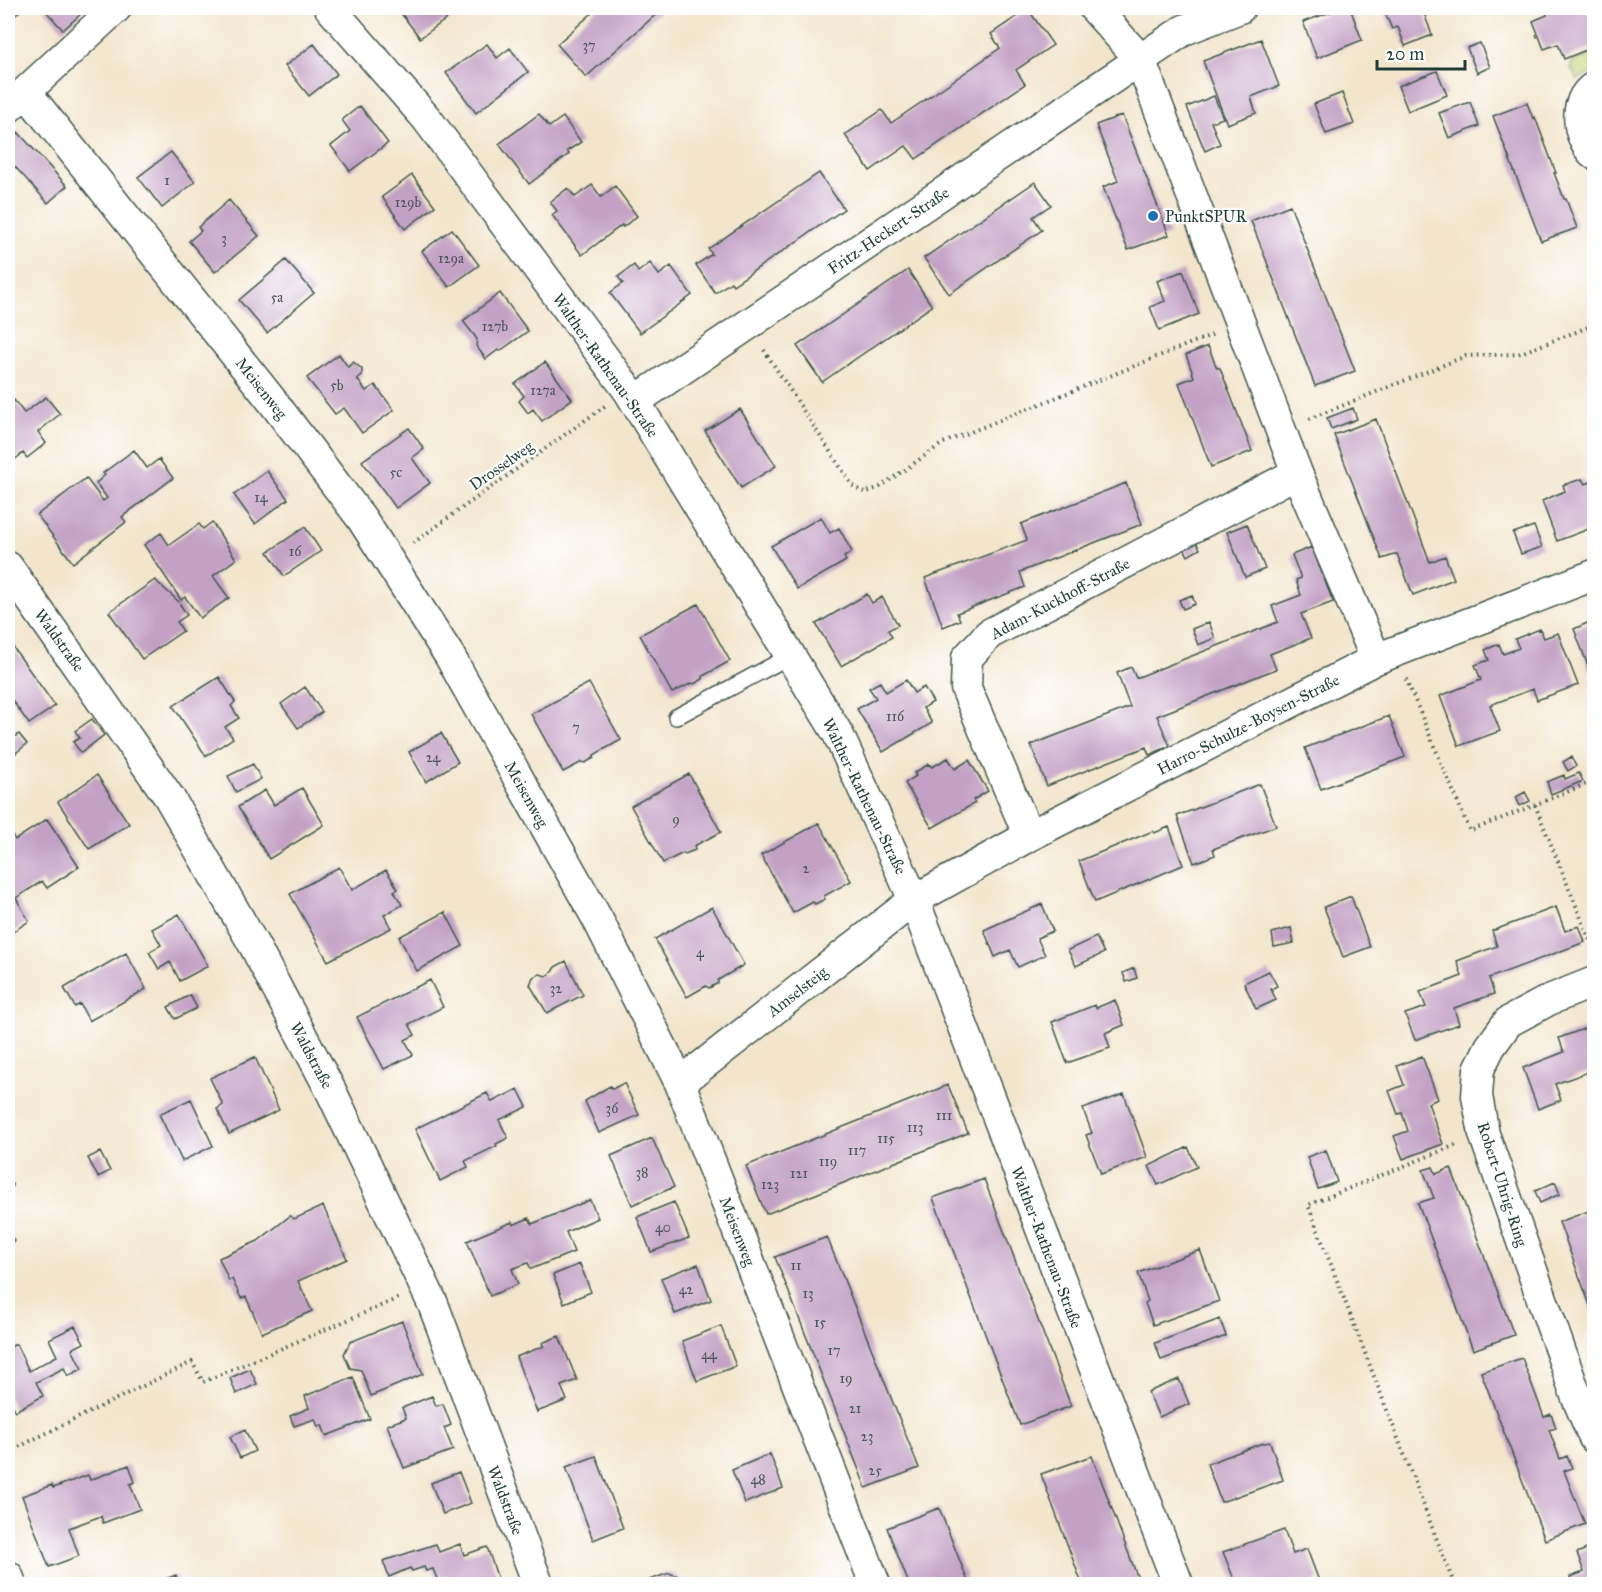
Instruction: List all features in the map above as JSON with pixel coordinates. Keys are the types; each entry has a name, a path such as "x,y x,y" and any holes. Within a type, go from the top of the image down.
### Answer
{"street":[{"path":"17,100 116,8"},
{"name":"Walther-Rathenau-Straße","path":"330,8 427,119 631,396 838,734 914,900 1178,1584"},
{"path":"1094,8 1140,59 1297,473 1385,656"},
{"name":"Fritz-Heckert-Straße","path":"631,396 747,325 1184,30 1240,8"},
{"path":"1594,87 1591,88 1580,111 1579,126 1584,140 1594,154"},
{"name":"Meisenweg","path":"17,100 273,402 362,519 449,655 593,910 680,1083 875,1584"},
{"name":"Adam-Kuckhoff-Straße","path":"1029,836 966,688 967,658 989,634 1297,473"},
{"name":"Waldstraße","path":"8,567 170,797 254,945 326,1081 437,1315 538,1584"},
{"name":"Harro-Schulze-Boysen-Straße","path":"914,900 1029,836 1385,656 1594,575"},
{"name":"Amselsteig","path":"680,1083 914,900"},
{"name":"Robert-Uhrig-Ring","path":"1594,982 1549,1000 1508,1022 1490,1047 1479,1069 1477,1096 1484,1134 1577,1398 1594,1438"},
{"path":"8,1575 11,1584"}],"lane":[{"path":"676,717 790,656"}],"path":[{"path":"747,325 852,485 865,493 880,487 943,443 1240,324"},
{"path":"1280,430 1466,356 1518,354 1594,325"},
{"name":"Drosselweg","path":"388,560 631,396"},
{"path":"1385,656 1470,831 1594,781"},
{"path":"1535,805 1594,950"},
{"path":"1454,1584 1308,1205 1484,1134"},
{"path":"8,1452 192,1362 204,1382 424,1287"}],"green space":[{"path":"1594,53 1594,72 1577,80 1571,68 1572,62"}],"building":[{"path":"8,8 23,8 8,22"},
{"path":"48,8 77,8 82,13 63,30 45,10"},
{"path":"397,8 462,8 420,38"},
{"path":"598,8 663,8 586,77 557,44"},
{"path":"1342,8 1350,8 1362,40 1317,58 1303,22"},
{"path":"1383,8 1438,8 1439,10 1425,16 1432,35 1405,46 1398,27 1392,29"},
{"path":"1544,8 1587,8 1594,22 1594,47 1564,59 1558,44 1544,49 1533,21 1547,15"},
{"path":"1028,9 1053,45 1016,70 1025,84 916,159 906,146 870,171 845,135 882,110 891,123 963,74 1000,48 991,34"},
{"path":"1261,39 1279,86 1251,97 1256,113 1227,124 1203,61"},
{"path":"1480,43 1490,67 1477,73 1467,48"},
{"path":"314,44 337,74 309,96 285,66"},
{"path":"487,44 497,58 510,48 528,72 476,113 446,73"},
{"path":"1437,71 1447,95 1408,111 1398,86"},
{"path":"1342,93 1354,124 1326,134 1314,104"},
{"path":"1214,96 1223,118 1211,122 1220,144 1205,151 1187,107"},
{"path":"1470,102 1479,126 1449,138 1439,113"},
{"path":"1527,103 1533,118 1535,117 1556,173 1554,173 1577,228 1541,241 1493,116"},
{"path":"360,106 388,143 350,171 331,146 350,131 342,120"},
{"path":"539,114 549,127 563,117 581,142 529,184 499,144"},
{"path":"1122,115 1169,235 1128,250 1103,187 1118,181 1096,125"},
{"path":"18,132 67,186 48,203 8,159 8,141"},
{"path":"171,152 195,182 162,208 138,177"},
{"path":"819,173 844,209 733,285 731,282 715,293 696,265 712,254 708,249"},
{"path":"412,175 435,206 405,229 382,197"},
{"path":"1035,182 1051,205 1033,217 1042,230 949,294 924,258"},
{"path":"592,185 601,197 615,186 637,216 582,255 552,215 557,211 550,202 568,188 575,197"},
{"path":"229,200 259,236 215,272 189,241 201,231 198,227"},
{"path":"1290,205 1355,371 1315,386 1251,221"},
{"path":"452,229 479,265 449,287 422,251"},
{"path":"286,260 314,293 267,333 239,300"},
{"path":"650,263 659,275 671,266 692,295 640,333 610,293 623,283 618,277 634,265 638,272"},
{"path":"908,270 932,306 822,382 797,346"},
{"path":"1183,271 1199,314 1159,330 1150,307 1165,301 1157,281"},
{"path":"500,293 528,331 486,359 476,346 477,339 463,321"},
{"path":"1208,346 1217,368 1220,368 1252,451 1211,467 1179,383 1194,377 1186,355"},
{"path":"339,354 348,367 353,362 362,369 362,375 357,379 366,391 375,385 394,410 362,433 344,408 335,414 307,378"},
{"path":"545,362 572,399 542,421 533,409 528,413 519,401 524,396 515,384"},
{"path":"46,397 60,414 38,432 46,443 27,458 23,453 8,465 8,405 14,400 24,413"},
{"path":"1353,408 1357,419 1331,429 1327,418"},
{"path":"740,409 776,466 741,488 705,431"},
{"path":"1376,419 1430,562 1445,556 1454,579 1413,595 1397,554 1382,559 1334,435"},
{"path":"409,428 424,449 412,458 430,483 396,508 362,461"},
{"path":"134,450 147,468 159,459 173,478 122,517 126,522 73,563 37,515 86,478 103,501 107,498 96,483 105,475 103,473"},
{"path":"267,471 288,499 255,524 234,495"},
{"path":"1582,479 1585,484 1594,481 1594,527 1557,541 1542,501 1565,491 1563,485"},
{"path":"1126,483 1142,524 1020,572 1025,587 957,613 960,620 943,627 925,578 1027,540 1021,524"},
{"path":"821,517 830,533 839,528 852,552 844,557 846,561 797,589 771,546"},
{"path":"212,522 236,559 213,576 229,598 200,618 185,597 181,600 144,545 161,533 169,545 199,524 203,529"},
{"path":"1247,524 1265,569 1245,577 1227,532"},
{"path":"1534,526 1542,547 1521,554 1513,533"},
{"path":"305,527 321,551 284,576 268,552"},
{"path":"1196,542 1200,549 1188,556 1184,548"},
{"path":"1312,547 1333,602 1301,614 1311,638 1270,654 1276,669 1157,716 1170,746 1149,755 1146,747 1047,786 1031,745 1130,707 1117,673 1131,667 1136,678 1278,622 1272,606 1301,595 1296,580 1301,578 1292,555"},
{"path":"155,580 178,601 187,615 177,622 183,631 142,659 109,612"},
{"path":"867,594 872,603 882,597 898,625 888,630 892,637 841,666 816,624"},
{"path":"1192,595 1195,604 1183,609 1179,600"},
{"path":"698,604 730,661 703,676 703,679 694,684 672,693 640,635"},
{"path":"1594,620 1594,670 1590,671 1574,629"},
{"path":"1209,622 1215,638 1198,645 1192,629"},
{"path":"1540,629 1544,638 1558,633 1578,685 1537,700 1533,689 1490,705 1500,731 1459,746 1440,696 1481,680 1475,665 1489,660 1485,650 1499,644 1503,654 1519,648 1515,639"},
{"path":"8,640 55,706 29,724 8,694"},
{"path":"219,677 235,702 231,706 239,718 225,727 233,738 206,756 173,706"},
{"path":"906,680 914,693 924,687 933,702 923,708 932,723 883,752 857,709 876,698 869,688 880,682 886,692"},
{"path":"589,683 621,740 594,755 594,758 585,763 582,762 563,772 531,714"},
{"path":"305,687 322,712 298,728 281,704"},
{"path":"1389,716 1405,757 1321,789 1305,748"},
{"path":"92,719 104,735 81,753 73,742 80,738 75,731"},
{"path":"441,733 458,762 426,782 409,752"},
{"path":"19,734 27,744 8,759 8,742"},
{"path":"1571,757 1576,766 1568,771 1563,762"},
{"path":"948,758 955,769 969,760 988,791 973,800 975,803 932,828 905,783 916,776 914,773 929,764 932,767"},
{"path":"253,764 261,779 236,792 228,776"},
{"path":"1579,773 1583,781 1551,794 1547,782 1564,775 1565,779"},
{"path":"689,774 721,832 694,846 695,850 663,863 631,806"},
{"path":"97,775 129,824 89,849 58,802"},
{"path":"1260,784 1276,826 1213,849 1215,855 1194,863 1177,816"},
{"path":"302,788 324,825 269,859 238,807 265,790 274,805"},
{"path":"1525,792 1530,801 1520,806 1516,797"},
{"path":"47,819 79,867 47,888 42,881 16,898 29,921 8,935 8,828 15,840"},
{"path":"819,823 851,881 824,896 825,899 815,904 813,902 793,913 761,855"},
{"path":"1169,827 1183,865 1095,902 1079,861 1153,831 1154,833"},
{"path":"339,867 352,890 386,870 398,889 394,891 402,905 384,915 391,928 328,961 290,894"},
{"path":"1351,896 1370,947 1343,957 1324,907"},
{"path":"1042,904 1053,931 1037,938 1045,955 1018,967 1010,950 995,957 984,930"},
{"path":"712,907 744,965 718,980 718,983 709,988 706,986 687,997 655,939"},
{"path":"1556,907 1565,931 1579,926 1585,942 1489,978 1494,994 1454,1008 1459,1024 1415,1040 1405,1014 1426,1007 1420,992 1462,976 1457,961 1497,946 1492,931"},
{"path":"445,912 463,946 417,971 399,937"},
{"path":"179,914 208,966 180,981 170,962 159,969 149,952 161,945 152,929"},
{"path":"1291,928 1294,943 1274,947 1272,933"},
{"path":"1096,937 1104,953 1076,966 1068,950"},
{"path":"126,953 146,989 89,1021 80,1004 75,1007 64,988"},
{"path":"566,961 583,995 547,1013 530,985 533,977 540,974 546,976"},
{"path":"1134,968 1137,978 1126,982 1123,973"},
{"path":"1269,971 1277,986 1271,989 1276,1000 1256,1009 1244,983"},
{"path":"430,980 443,1007 409,1024 415,1035 405,1040 413,1055 384,1069 357,1017"},
{"path":"190,995 197,1008 175,1019 168,1007"},
{"path":"1115,1000 1124,1025 1105,1033 1110,1048 1067,1063 1052,1022 1095,1005 1096,1008"},
{"path":"1594,1025 1594,1070 1555,1084 1561,1100 1538,1109 1523,1068 1564,1052 1559,1038"},
{"path":"1422,1056 1438,1099 1428,1103 1443,1144 1403,1159 1394,1136 1408,1131 1402,1113 1398,1114 1389,1091 1404,1085 1397,1066"},
{"path":"255,1057 279,1110 229,1134 217,1109 223,1105 210,1078"},
{"path":"624,1083 639,1115 599,1133 585,1101 610,1086 612,1089"},
{"path":"948,1085 968,1133 766,1214 746,1166"},
{"path":"518,1089 527,1107 499,1120 508,1138 496,1144 497,1146 465,1161 468,1167 440,1181 415,1129 487,1093 492,1102"},
{"path":"1124,1094 1147,1157 1101,1174 1086,1135 1092,1133 1083,1109"},
{"path":"191,1099 213,1146 182,1161 159,1114"},
{"path":"652,1138 674,1187 632,1205 611,1156"},
{"path":"1188,1147 1197,1167 1158,1185 1149,1166"},
{"path":"1326,1150 1337,1182 1318,1189 1307,1157"},
{"path":"100,1152 110,1171 98,1177 88,1158"},
{"path":"1433,1167 1436,1174 1451,1168 1514,1335 1473,1350 1418,1203 1434,1198 1423,1170"},
{"path":"8,1177 13,1186 8,1190"},
{"path":"984,1179 1071,1406 1020,1425 933,1198"},
{"path":"1555,1182 1560,1194 1540,1203 1535,1191"},
{"path":"590,1200 598,1218 566,1232 574,1252 531,1269 528,1263 512,1269 518,1284 490,1296 467,1241 512,1222 513,1225 529,1218 532,1224"},
{"path":"674,1202 689,1238 651,1252 637,1217"},
{"path":"323,1206 347,1259 298,1281 312,1311 262,1333 246,1297 241,1298 232,1279 229,1281 219,1258 258,1241 290,1216 294,1219"},
{"path":"1594,1209 1594,1316 1559,1222"},
{"path":"8,1230 14,1241 8,1245"},
{"path":"827,1237 919,1468 866,1488 775,1257"},
{"path":"1200,1250 1219,1301 1153,1325 1145,1303 1148,1301 1138,1273"},
{"path":"580,1264 591,1292 564,1303 553,1275"},
{"path":"698,1264 711,1300 675,1314 661,1278"},
{"path":"1220,1319 1226,1336 1161,1360 1155,1343"},
{"path":"402,1321 423,1374 371,1396 361,1370 350,1368 344,1354 350,1342"},
{"path":"75,1326 84,1343 72,1349 82,1369 68,1376 64,1368 36,1382 43,1396 15,1411 8,1396 8,1348 16,1344 29,1371 57,1356 49,1339"},
{"path":"721,1326 736,1366 697,1381 682,1341"},
{"path":"559,1336 577,1380 561,1386 567,1400 537,1412 516,1357 544,1346 542,1343"},
{"path":"1522,1358 1544,1417 1551,1414 1556,1428 1549,1430 1560,1459 1567,1456 1572,1468 1564,1471 1585,1524 1545,1540 1481,1372"},
{"path":"250,1369 257,1384 236,1394 230,1378"},
{"path":"353,1377 370,1419 326,1436 322,1425 318,1427 315,1419 294,1426 290,1416 309,1408 305,1396"},
{"path":"1179,1379 1189,1404 1159,1417 1148,1392"},
{"path":"432,1396 436,1406 443,1404 451,1425 444,1428 453,1450 404,1468 387,1425 406,1418 402,1408"},
{"path":"245,1430 255,1451 240,1458 230,1437"},
{"path":"1270,1442 1283,1480 1221,1502 1207,1464"},
{"path":"770,1454 783,1488 745,1503 732,1470"},
{"path":"596,1456 623,1528 593,1540 566,1467"},
{"path":"1092,1456 1140,1584 1082,1584 1041,1474"},
{"path":"129,1465 135,1482 130,1484 140,1509 103,1523 101,1516 69,1528 79,1556 49,1567 22,1496 88,1475 90,1480"},
{"path":"459,1472 471,1503 443,1514 431,1483"},
{"path":"939,1508 969,1584 909,1584 887,1528"},
{"path":"1284,1530 1293,1554 1307,1549 1319,1581 1310,1584 1236,1584 1223,1552"},
{"path":"436,1544 439,1552 460,1544 464,1555 487,1547 498,1579 483,1584 439,1584 433,1569 426,1571 424,1567 412,1571 410,1568 389,1577 383,1561"},
{"path":"1594,1546 1594,1584 1572,1584 1570,1577 1584,1572 1577,1553"},
{"path":"669,1573 678,1576 681,1584 638,1584"},
{"path":"176,1575 179,1584 152,1584"}],"place":[{"name":"PunktSPUR","path":"1153,216"}]}
